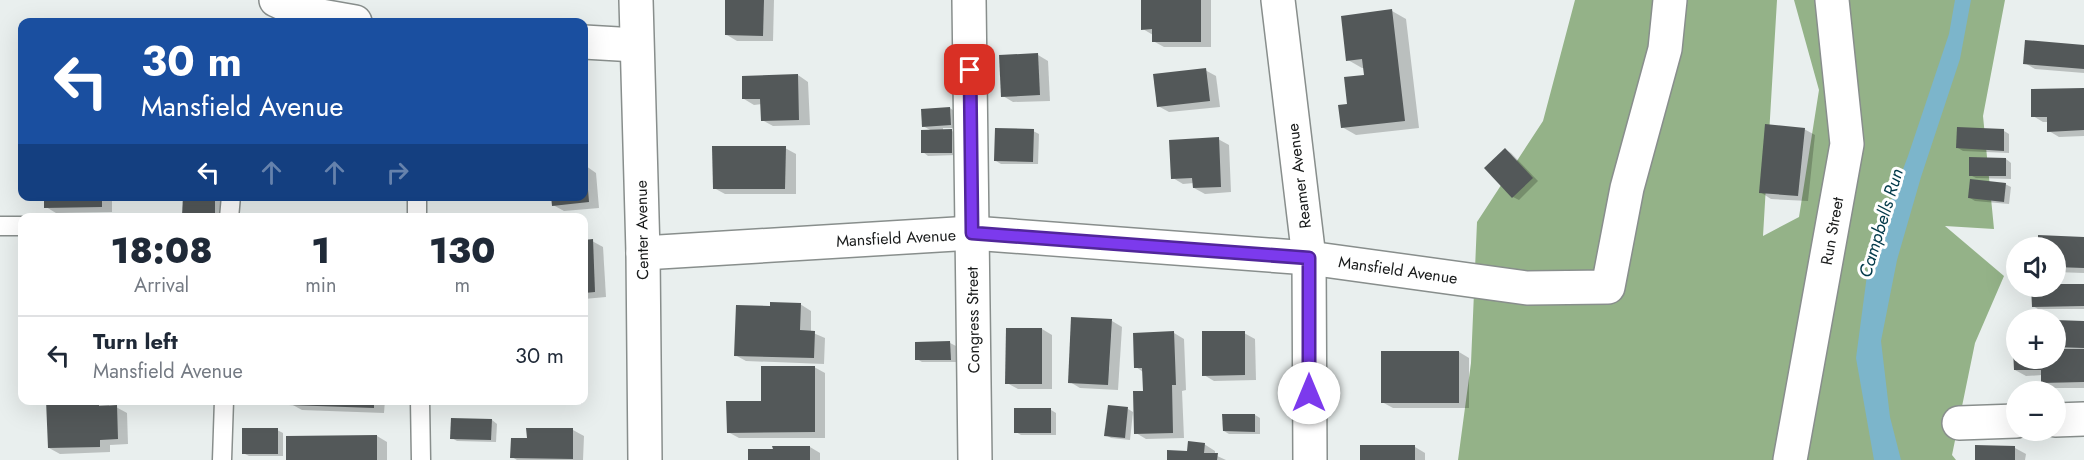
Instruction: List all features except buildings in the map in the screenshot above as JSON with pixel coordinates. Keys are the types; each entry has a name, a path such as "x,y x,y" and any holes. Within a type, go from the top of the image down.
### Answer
{"street":[{"name":"Center Avenue","path":"636,0 643,253 645,460"},
{"name":"Congress Street","path":"969,0 975,460"},
{"name":"Reamer Avenue","path":"1278,0 1309,258 1310,460"},
{"name":"Mansfield Avenue","path":"643,253 972,233 1309,258 1527,288 1608,287 1627,188 1665,49 1670,0"},
{"name":"Run Street","path":"1790,460 1847,144 1832,0"},
{"path":"295,4 342,18"},
{"path":"588,42 636,45"},
{"path":"2066,420 2084,419"},
{"path":"1959,423 2006,421"}],"lane":[{"path":"0,226 18,226"},
{"path":"222,460 224,405"},
{"path":"420,405 421,460"}],"green space":[{"path":"1575,0 1777,0 1763,236 1799,217 1819,90 1794,0 2005,0 1983,116 1994,229 1945,226 2004,276 1975,343 1952,455 1956,460 1458,460 1471,363 1477,222 1543,121"}],"water":[{"path":"1955,0 1971,0 1960,59 1921,177 1897,260 1881,341 1890,417 1901,460 1874,460 1856,358 1869,260 1908,156 1949,34"}],"route":[{"path":"970,70 972,233 1309,258 1309,393"}],"water label":[{"name":"Campbells Run","path":"1881,223"}]}
